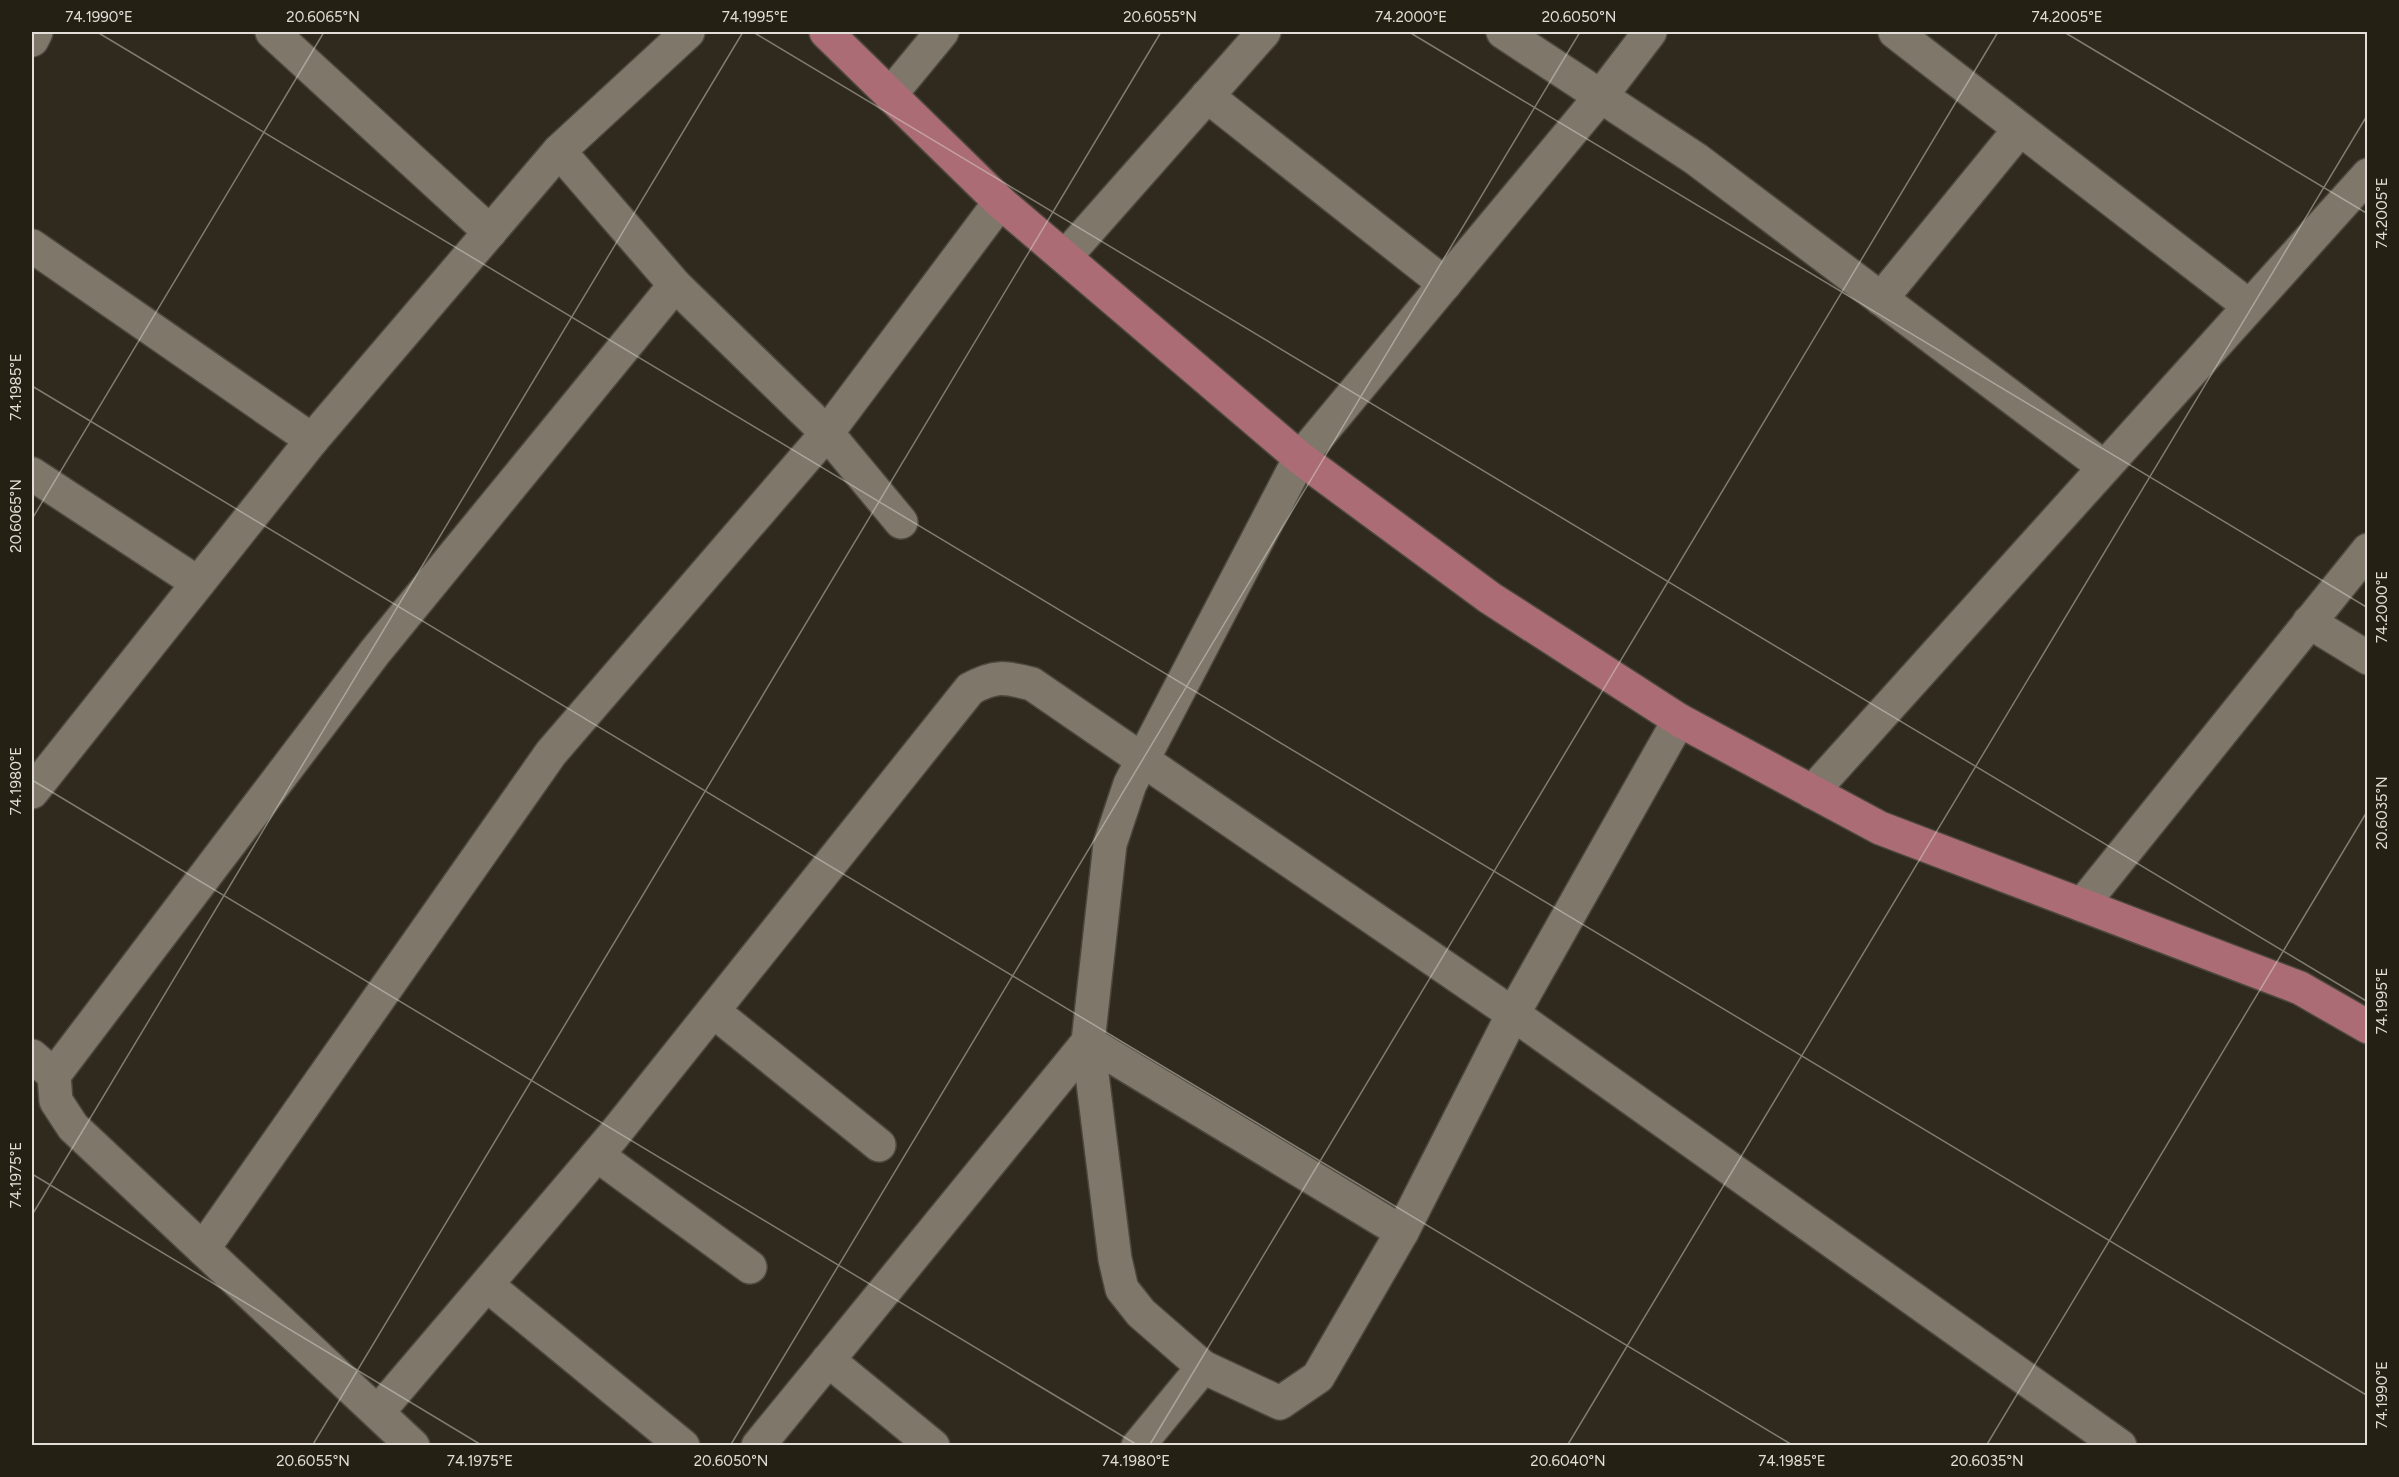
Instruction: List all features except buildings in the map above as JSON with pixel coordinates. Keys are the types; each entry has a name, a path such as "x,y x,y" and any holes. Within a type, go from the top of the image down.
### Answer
{"main road":[{"path":"826,32 1000,202 1299,458 1490,598 1679,720 1880,828 2300,988 2367,1027"}],"street":[{"path":"32,40 36,32"},
{"path":"272,32 490,232"},
{"path":"32,792 312,440 559,151 688,32"},
{"path":"890,95 942,32"},
{"path":"1065,257 1264,32"},
{"path":"1503,32 1696,159 2104,467"},
{"path":"1650,32 1601,96 1299,458 1130,784 1110,844 1088,1042 1115,1258 1122,1289 1141,1313 1203,1367 1280,1403 1318,1377 1402,1232 1513,1014 1679,720"},
{"path":"1895,32 2249,306"},
{"path":"1207,96 1445,284"},
{"path":"1881,299 2020,129"},
{"path":"559,151 675,285 827,433 901,522"},
{"path":"1812,792 2367,175"},
{"path":"203,1249 551,753 827,433 1000,202"},
{"path":"32,246 312,440"},
{"path":"413,1446 73,1127 56,1101 43,1065 375,652 675,285"},
{"path":"32,474 198,583"},
{"path":"2082,905 2367,550"},
{"path":"2309,622 2367,658"},
{"path":"378,1412 597,1155 970,688 986,679 1006,677 1032,684 1513,1014 2120,1446"},
{"path":"713,1011 879,1145"},
{"path":"1088,1042 1402,1232"},
{"path":"759,1446 1088,1042"},
{"path":"597,1155 750,1267"},
{"path":"487,1285 683,1446"},
{"path":"828,1360 933,1446"},
{"path":"1138,1446 1203,1367"}]}
